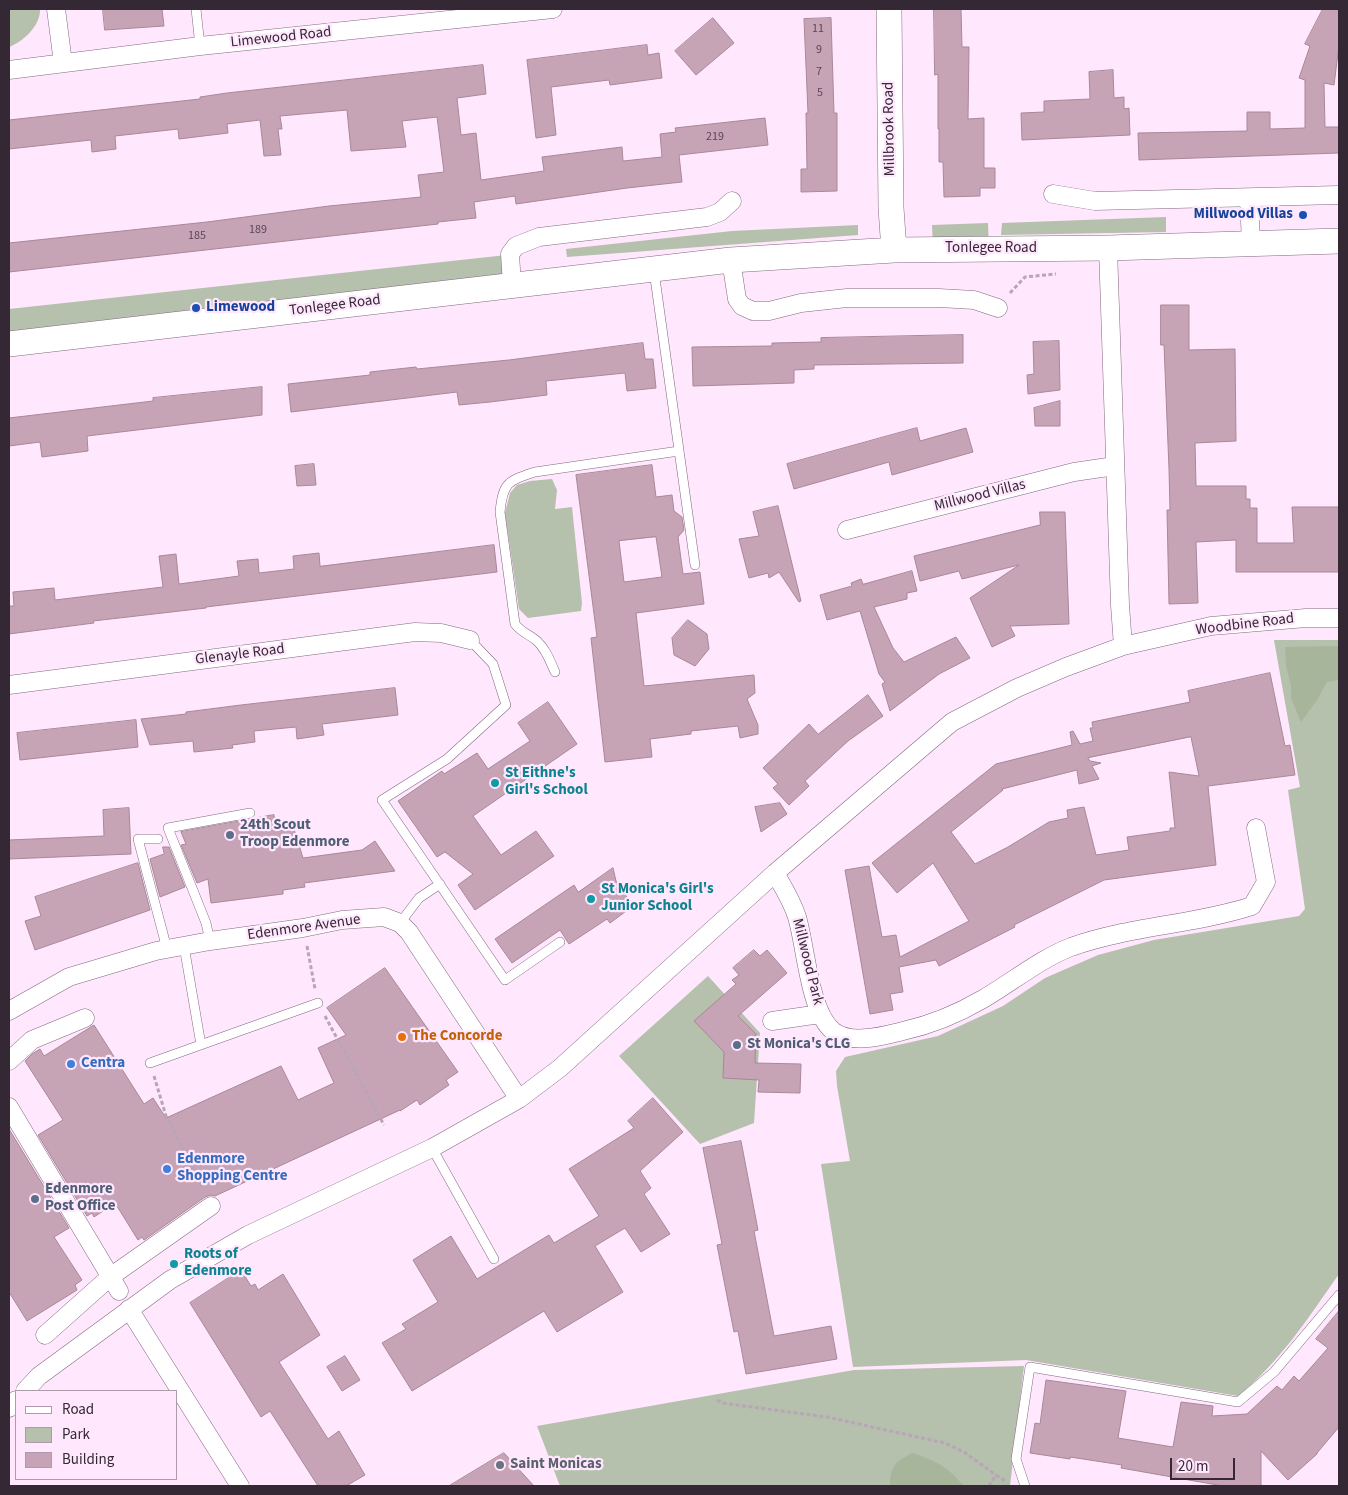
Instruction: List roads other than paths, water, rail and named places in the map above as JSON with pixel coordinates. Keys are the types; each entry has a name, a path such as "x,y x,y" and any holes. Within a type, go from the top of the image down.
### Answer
{"main road":[{"name":"Millbrook Road","path":"889,9 891,208 894,250"},
{"name":"Tonlegee Road","path":"9,344 732,260 894,250 1108,248 1339,240"}],"street":[{"path":"56,9 62,63"},
{"name":"Limewood Road","path":"9,70 200,46 553,9"},
{"path":"1053,194 1095,201 1339,195"},
{"path":"1249,198 1251,243"},
{"path":"512,285 510,254 516,246 539,237 707,217 720,212 732,201"},
{"path":"26,1390 39,1376 170,1280 248,1235 432,1148 519,1100 560,1068 775,873 952,722 1017,688 1123,646 1108,248"},
{"path":"732,260 737,299 742,306 753,311 769,311 801,303 846,298 974,300 998,308"},
{"name":"Millwood Villas","path":"846,530 1074,472 1115,466"},
{"name":"Woodbine Road","path":"1123,646 1212,626 1306,618 1339,618"},
{"name":"Glenayle Road","path":"9,685 415,632 442,633 470,640"},
{"name":"Millwood Park","path":"775,873 789,897 796,916 813,992 822,1019 834,1032 850,1038 876,1037 904,1031 947,1017 982,1000 1026,971 1070,947 1108,936 1201,919 1252,906 1266,882 1256,828"},
{"name":"Edenmore Avenue","path":"9,1011 69,977 175,947 303,928 342,920 384,917 400,923"},
{"path":"400,923 409,932 465,1015 519,1100"},
{"path":"772,1020 820,1014"},
{"path":"9,1061 32,1040 84,1018"},
{"path":"9,1107 114,1284"},
{"path":"45,1335 114,1284 211,1206"},
{"path":"129,1309 240,1486"}],"lane":[{"path":"196,9 200,46"},
{"path":"654,269 695,565"},
{"path":"555,672 546,652 536,640 521,631 515,624 500,512 506,486 514,479 535,472 679,452"},
{"path":"470,640 493,664 506,705 447,758 382,800 505,980 560,942"},
{"path":"210,941 206,923 168,828 250,813"},
{"path":"158,839 138,839 175,947 201,1045"},
{"path":"400,923 419,898 440,884"},
{"path":"150,1063 318,1003"},
{"path":"432,1148 494,1259"},
{"path":"1025,1486 1016,1459 1030,1366 1238,1402 1274,1372 1339,1295"}],"place":[{"name":"Millwood Villas","path":"1303,215"},
{"name":"Limewood","path":"196,308"},
{"name":"St Eithne's Girl's School","path":"495,783"},
{"name":"24th Scout Troop Edenmore","path":"230,835"},
{"name":"St Monica's Girl's Junior School","path":"591,899"},
{"name":"The Concorde","path":"402,1037"},
{"name":"St Monica's CLG","path":"737,1045"},
{"name":"Centra","path":"71,1064"},
{"name":"Edenmore Shopping Centre","path":"167,1169"},
{"name":"Edenmore Post Office","path":"35,1199"},
{"name":"Roots of Edenmore","path":"174,1264"},
{"name":"Saint Monicas","path":"500,1465"}]}
